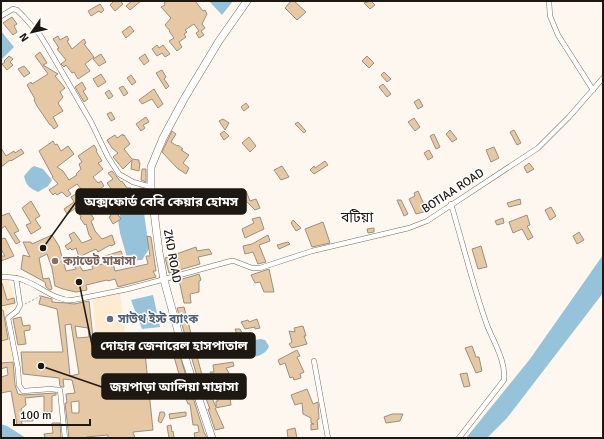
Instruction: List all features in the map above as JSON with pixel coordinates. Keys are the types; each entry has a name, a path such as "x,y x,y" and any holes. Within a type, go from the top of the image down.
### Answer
{"main road":[{"name":"ZKD ROAD","path":"212,438 187,364 164,280 151,187 151,167 162,138 219,41 247,1"}],"street":[{"path":"549,1 550,16 558,35 593,90"},
{"path":"1,16 14,9 23,16 48,48 91,122 108,157 119,174 133,182 151,187"},
{"name":"BOTIAA ROAD","path":"1,277 23,280 57,298 66,300 128,289 231,261 252,268 260,268 312,250 409,228 427,221 538,148 569,117 603,78"},
{"path":"452,204 481,306 504,365 505,373 504,380 459,438"},
{"path":"16,278 20,305 17,311 8,318 21,389 23,391 58,390 61,392 65,438"},
{"path":"314,362 328,438"}],"path":[{"path":"20,305 42,295 42,289"}],"shaded area":[{"path":"8,278 16,304 6,311 14,360 3,361 1,355 1,279"},
{"path":"120,293 125,332 96,335 92,296"}],"water":[{"path":"209,1 233,1 222,15"},
{"path":"1,31 14,47 1,60"},
{"path":"34,166 43,169 52,180 48,186 38,192 28,186 24,176"},
{"path":"130,196 142,198 149,249 142,260 128,261 120,233 118,220 120,215 124,212"},
{"path":"603,255 603,293 507,418 487,438 466,438 530,359"},
{"path":"153,295 160,327 142,329 131,300"},
{"path":"261,339 265,340 269,346 264,353 250,358 246,358 239,354 243,347 248,343"},
{"path":"1,424 7,426 26,438 1,438"}],"building":[{"path":"114,1 120,1 123,4 115,11 110,5"},
{"path":"132,1 141,1 130,10 126,6"},
{"path":"167,1 195,1 203,11 205,10 207,14 202,24 205,28 201,31 204,35 199,38 196,33 199,31 194,24 185,30 187,32 184,34 186,37 179,42 182,47 177,51 169,41 174,38 165,25 171,18 161,7 165,5 164,3"},
{"path":"291,1 294,1 306,12 297,20 285,8"},
{"path":"371,1 375,5 370,9 364,3"},
{"path":"100,4 104,10 101,13 99,11 91,16 88,11"},
{"path":"12,17 17,24 14,26 17,32 13,35 3,23"},
{"path":"130,26 134,31 126,38 122,32"},
{"path":"58,36 60,40 67,36 69,40 67,41 72,49 84,39 86,43 84,44 94,57 85,64 90,71 78,79 74,72 72,73 66,65 64,67 61,64 66,60 57,49 59,48 53,39"},
{"path":"157,45 159,48 163,45 170,54 165,57 162,53 157,56 152,49"},
{"path":"40,52 47,63 43,65 58,74 55,76 65,88 60,92 63,97 58,103 63,111 53,117 58,126 54,129 37,106 34,100 35,99 27,85 31,82 32,84 48,74 35,56"},
{"path":"101,54 106,62 99,66 93,59"},
{"path":"145,54 149,61 144,65 139,58"},
{"path":"9,56 13,59 10,62 13,65 7,70 2,64"},
{"path":"367,56 374,63 369,68 362,61"},
{"path":"24,66 30,73 24,77 18,69"},
{"path":"162,70 166,77 164,79 169,86 166,89 156,73"},
{"path":"384,72 391,79 387,82 381,75"},
{"path":"101,74 106,82 98,87 93,79"},
{"path":"131,75 136,82 132,85 127,78"},
{"path":"82,82 86,89 83,91 88,99 84,102 75,87"},
{"path":"383,84 391,94 387,97 379,87"},
{"path":"123,86 128,93 124,96 119,88"},
{"path":"154,89 163,104 158,108 152,99 142,104 139,100"},
{"path":"109,90 113,96 109,99 105,93"},
{"path":"419,99 423,106 418,109 414,102"},
{"path":"246,103 249,107 244,111 241,107"},
{"path":"111,112 115,119 111,121 107,114"},
{"path":"146,117 149,122 143,125 145,128 141,131 136,124"},
{"path":"414,118 420,127 415,131 408,122"},
{"path":"223,119 229,123 225,130 219,121"},
{"path":"298,122 306,131 304,133 295,124"},
{"path":"450,130 457,139 452,142 446,134"},
{"path":"514,130 521,143 517,145 510,132"},
{"path":"172,131 176,134 171,142 177,146 178,145 183,149 181,150 189,155 183,163 189,168 186,174 177,168 162,152"},
{"path":"224,131 229,136 224,140 220,134"},
{"path":"123,134 130,144 124,149 132,159 139,160 139,171 131,169 132,160 123,169 113,157 118,153 112,148 107,140 115,135 117,138"},
{"path":"434,134 440,147 436,149 430,136"},
{"path":"249,137 256,146 250,152 242,143"},
{"path":"53,141 55,145 57,144 61,151 68,146 74,154 57,167 63,171 69,180 77,175 76,174 81,169 79,164 82,162 78,156 94,145 102,161 98,163 103,169 93,177 98,183 101,181 104,186 93,194 99,206 97,208 98,209 91,214 94,219 91,221 95,231 102,239 112,235 115,244 110,245 98,252 96,249 79,257 76,248 72,250 70,248 68,250 65,246 72,241 69,235 74,232 82,243 92,239 89,235 86,224 85,225 80,218 81,217 76,208 67,214 64,209 74,202 71,197 82,190 77,184 68,190 71,194 67,197 62,192 57,195 55,193 53,195 49,190 58,184 52,177 39,151"},
{"path":"494,147 499,158 491,162 486,150"},
{"path":"1,148 6,156 21,149 24,153 11,161 10,160 1,167"},
{"path":"429,150 433,157 428,160 424,153"},
{"path":"325,161 328,165 314,174 310,170 314,166 315,168"},
{"path":"529,163 534,169 527,173 524,167"},
{"path":"282,166 289,177 281,180 274,170"},
{"path":"142,169 146,169 146,182 141,180"},
{"path":"112,171 127,188 131,188 128,193 126,191 118,197 119,199 116,202 121,209 116,212 121,219 113,224 109,217 111,216 102,201 106,199 104,195 112,190 107,183 113,179 108,173"},
{"path":"140,188 145,189 147,204 143,204"},
{"path":"242,190 246,191 250,201 256,199 260,208 255,210 245,200"},
{"path":"418,191 427,211 416,214 409,199 415,196 414,193"},
{"path":"520,199 521,204 509,207 507,203"},
{"path":"397,200 401,200 408,214 404,216"},
{"path":"31,201 40,216 35,219 41,228 31,234 26,225 31,223 22,208"},
{"path":"551,207 556,216 550,220 545,210"},
{"path":"9,213 19,231 14,233 20,242 16,244 5,226 1,229 1,216"},
{"path":"527,215 530,225 527,226 533,237 528,240 522,229 513,233 509,222"},
{"path":"260,217 264,229 245,238 242,229 254,223 252,219"},
{"path":"503,218 504,223 497,225 495,221"},
{"path":"293,220 301,228 296,231 291,223"},
{"path":"323,222 330,243 312,247 305,229"},
{"path":"374,228 374,232 368,233 367,229"},
{"path":"579,232 584,240 577,244 573,236"},
{"path":"52,235 59,246 66,271 76,269 72,261 75,259 83,271 93,269 92,266 103,264 104,262 102,257 121,251 123,256 112,260 115,271 148,264 146,256 150,256 147,236 151,237 156,271 153,271 156,277 118,287 115,279 107,280 86,285 87,290 76,292 55,286 52,268 47,254 39,258 43,279 49,278 52,289 50,290 46,287 45,282 21,269 23,255 30,257 23,242 31,242 32,244"},
{"path":"268,235 270,241 259,245 266,262 258,264 253,252 245,254 243,246 252,244"},
{"path":"5,238 14,256 1,261 1,256 5,256 1,249 1,239"},
{"path":"288,242 290,244 279,249 277,245"},
{"path":"481,246 487,267 478,269 472,249"},
{"path":"196,247 197,251 209,249 212,254 198,257 200,264 169,273 165,258"},
{"path":"269,269 274,292 264,292 260,282 255,283 251,275"},
{"path":"199,274 201,280 199,281 199,292 190,294 191,303 184,303 179,280"},
{"path":"1,283 7,300 14,298 15,303 1,306"},
{"path":"41,296 52,299 52,302 74,304 89,301 93,338 143,334 153,430 133,432 135,438 108,438 108,435 86,438 69,438 65,403 67,403 66,394 75,393 72,380 63,379 64,387 62,387 60,386 59,378 23,374 21,352 63,352 57,309 39,304","holes":["71,324 79,374 70,376 65,325","75,326 88,328 89,337 77,338","79,401 79,413 72,413 71,402"]},
{"path":"184,307 202,375 197,376 177,308"},
{"path":"1,310 3,310 8,339 1,341"},
{"path":"21,317 23,326 30,325 30,330 24,331 26,344 18,345 13,319"},
{"path":"257,319 260,328 255,329 255,327 245,329 241,322 248,320 249,322"},
{"path":"303,326 307,344 292,348 289,344 292,342 289,331 295,332 294,328"},
{"path":"235,329 240,329 243,335 238,337"},
{"path":"170,343 176,343 187,379 181,381"},
{"path":"472,346 476,357 479,357 482,371 476,373 465,348"},
{"path":"297,350 300,356 297,357 304,372 300,374 301,378 294,380 293,377 290,378 285,363 280,365 278,360"},
{"path":"13,362 15,385 18,394 56,393 56,395 52,396 52,412 44,412 44,396 25,398 26,405 21,409 23,416 33,416 33,421 21,421 22,424 17,425 11,391 1,393 1,377 8,375 7,367 1,369 1,363"},
{"path":"233,362 234,366 226,368 230,375 222,376 227,383 225,384 231,397 231,405 215,408 224,428 215,430 208,409 210,409 199,381 204,380 216,407 216,401 218,401 218,390 210,372 214,372 213,365"},
{"path":"467,373 470,386 464,387 460,374"},
{"path":"189,385 207,438 195,438 194,433 199,432 198,425 193,425 190,404 188,404 182,388"},
{"path":"307,389 313,404 318,402 318,429 311,430 311,424 314,424 311,423 311,418 303,414 302,403 295,405 291,395"},
{"path":"160,412 164,412 165,415 161,423 158,421"},
{"path":"186,412 186,416 170,419 169,414"},
{"path":"392,414 403,414 400,421 386,423 384,417"},
{"path":"52,423 60,423 61,437 45,438 44,434 53,433"},
{"path":"171,425 174,438 169,438 167,426"},
{"path":"295,428 297,438 288,438 287,430"}],"place":[{"name":"অক্সফোর্ড বেবি কেয়ার হোমস","path":"43,248"},
{"name":"ক্যাডেট মাদ্রাসা","path":"55,261"},
{"name":"দোহার জেনারেল হাসপাতাল","path":"79,282"},
{"name":"সাউথ ইস্ট ব্যাংক","path":"110,319"},
{"name":"জয়পাড়া আলিয়া মাদ্রাসা","path":"41,366"}],"district":[{"name":"বটিয়া","path":"357,217"}]}
